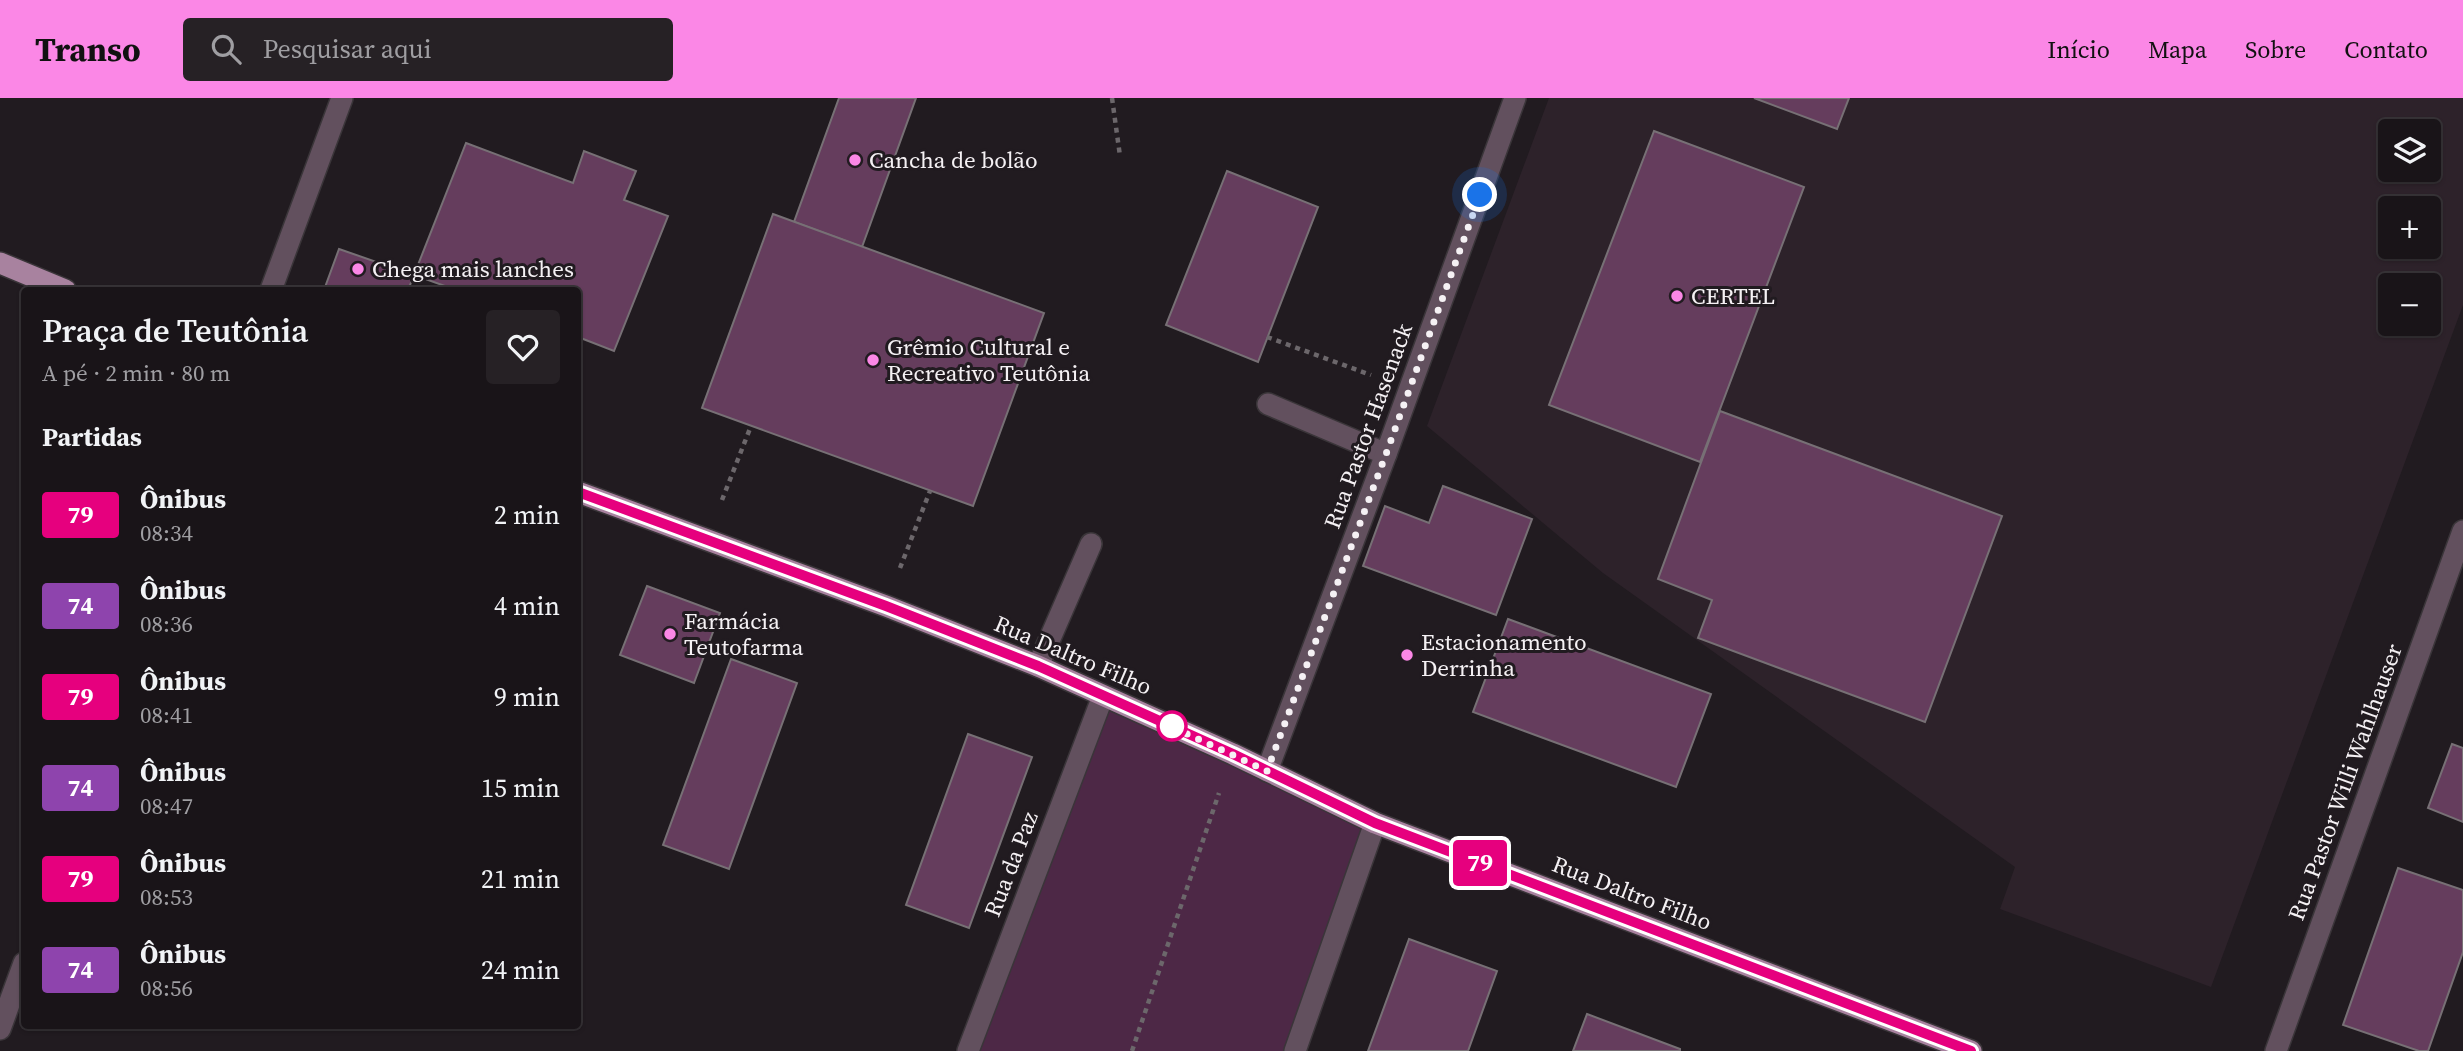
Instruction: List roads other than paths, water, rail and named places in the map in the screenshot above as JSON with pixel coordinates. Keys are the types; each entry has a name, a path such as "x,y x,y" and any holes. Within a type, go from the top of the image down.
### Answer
{"main road":[{"path":"0,263 58,287"},
{"name":"Rua Daltro Filho","path":"581,493 886,606 1038,666 1233,754 1375,823 1971,1051"}],"street":[{"path":"272,287 342,98"},
{"name":"Rua Pastor Hasenack","path":"1267,771 1516,98"},
{"path":"1268,404 1386,454"},
{"name":"Rua Pastor Willi Wahlhauser","path":"2276,1051 2463,531"},
{"path":"1038,666 1091,544"},
{"name":"Rua da Paz","path":"968,1051 1103,696"},
{"path":"1295,1051 1375,823"},
{"path":"0,1029 21,971"}],"place":[{"name":"Cancha de bolão","path":"855,160"},
{"name":"Chega mais lanches","path":"358,269"},
{"name":"CERTEL","path":"1677,296"},
{"name":"Grêmio Cultural e Recreativo Teutônia","path":"873,360"},
{"name":"Farmácia Teutofarma","path":"670,634"},
{"name":"Estacionamento Derrinha","path":"1407,655"}]}
